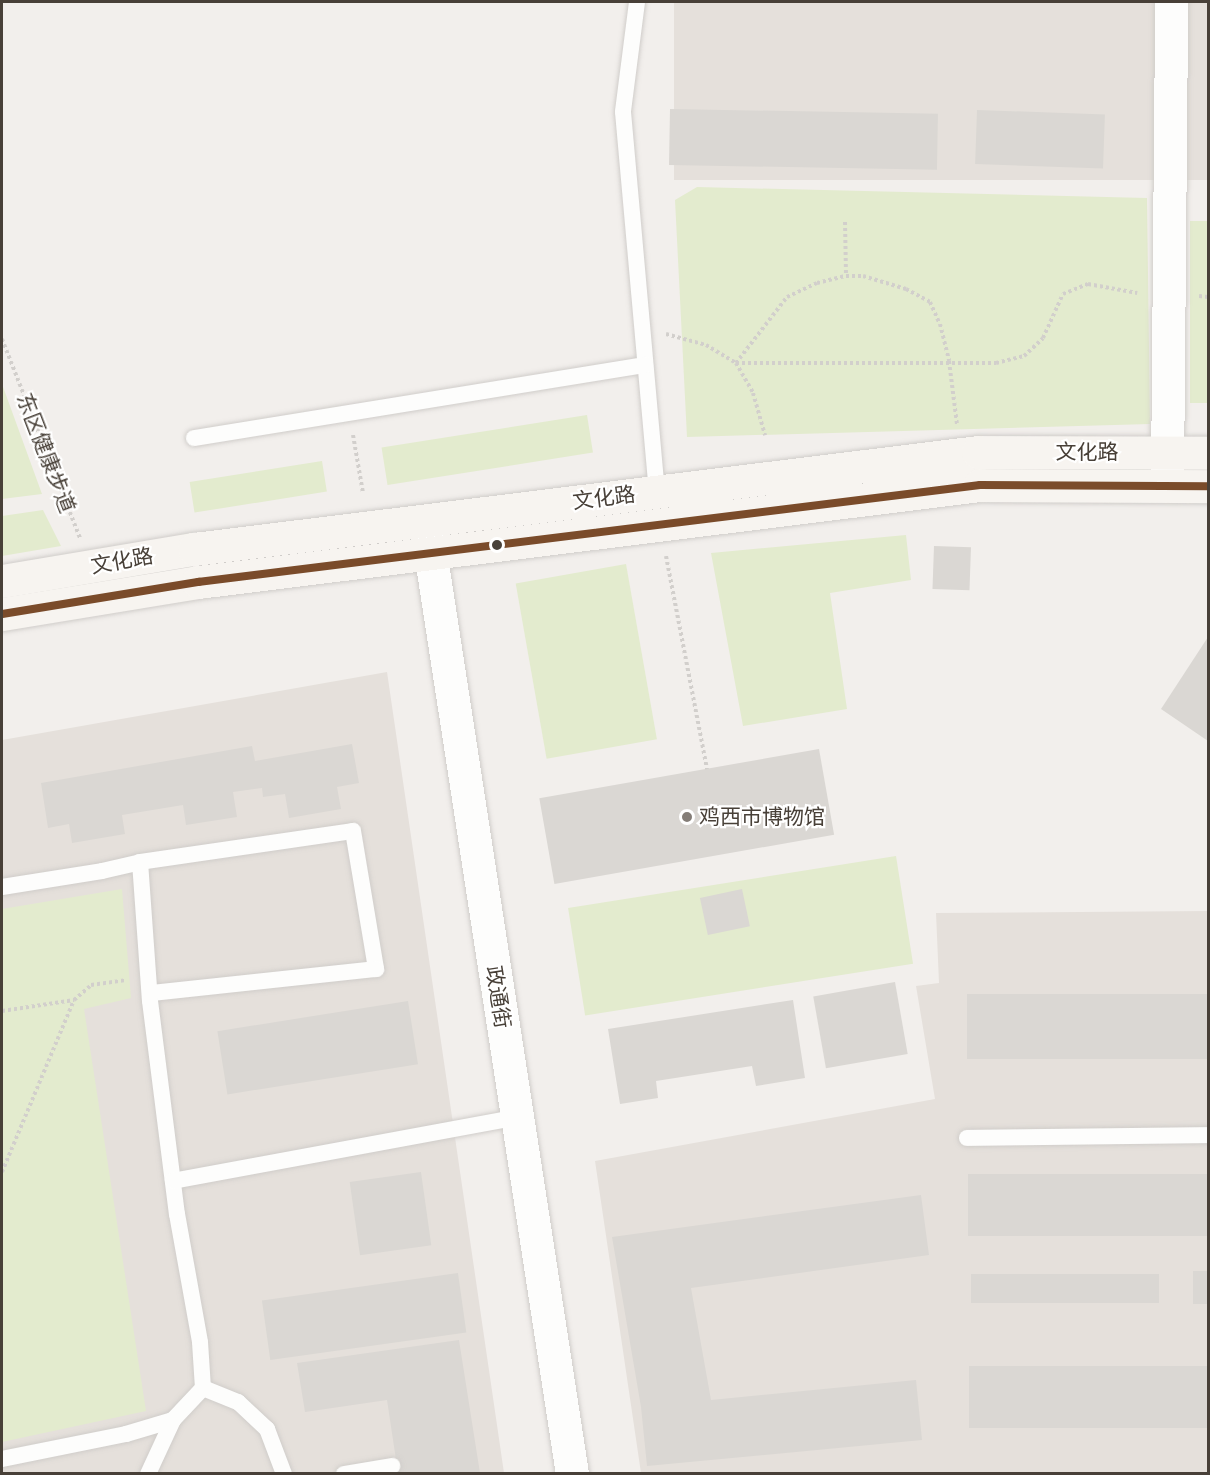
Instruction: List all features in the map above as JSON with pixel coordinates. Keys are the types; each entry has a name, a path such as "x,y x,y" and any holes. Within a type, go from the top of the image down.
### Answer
{"main road":[{"name":"文化路","path":"2,581 194,549 964,454 1209,453"},
{"name":"文化路","path":"2,615 198,582 980,485 1209,486"}],"street":[{"path":"1167,486 1171,2"},
{"name":"政通街","path":"425,520 572,1473"}],"lane":[{"path":"637,2 623,112 657,492"},
{"path":"194,438 645,365"},
{"path":"2,887 102,871 140,862 353,831 376,969 150,993"},
{"path":"140,862 150,993 173,1181 200,1341 203,1388 173,1420 148,1473"},
{"path":"173,1181 517,1117"},
{"path":"967,1138 1209,1135"},
{"path":"203,1388 238,1402 267,1429 284,1473"},
{"path":"2,1459 126,1434 173,1420"},
{"path":"344,1473 392,1466"}],"path":[{"path":"845,222 846,276"},
{"path":"736,363 787,297 817,283 846,276 862,276 895,286 930,302 940,324 949,361 964,454"},
{"path":"736,363 949,361 996,363 1024,356 1043,339 1063,294 1088,284 1169,299"},
{"path":"642,327 706,345 736,363 753,393 765,435"},
{"name":"东区健康步道","path":"2,339 3,349 92,566"},
{"path":"349,413 363,493"},
{"path":"664,549 707,769"},
{"path":"2,1172 74,1000 91,985 140,979 150,993"},
{"path":"2,1011 74,1000"}],"shaded area":[{"path":"674,2 1208,2 1208,180 674,180"},
{"path":"387,672 504,1473 2,1474 2,740"},
{"path":"1208,911 1208,1473 641,1473 595,1161 935,1099 916,986 939,983 936,913"}],"green space":[{"path":"697,187 1147,198 1150,424 687,437 675,200"},
{"path":"1190,221 1208,221 1208,403 1190,403"},
{"path":"2,384 42,494 2,499"},
{"path":"587,415 593,453 388,485 382,448"},
{"path":"322,461 327,492 194,513 190,482"},
{"path":"43,510 61,546 2,556 2,516"},
{"path":"906,535 911,580 830,593 847,709 743,726 711,553"},
{"path":"626,564 657,739 547,759 516,583"},
{"path":"896,856 913,964 585,1016 568,908"},
{"path":"122,889 131,998 84,1009 146,1411 2,1442 2,909"}],"building":[{"path":"670,109 938,114 937,170 669,165"},
{"path":"977,110 1105,114 1103,168 975,164"},
{"path":"934,546 971,547 969,590 932,589"},
{"path":"1208,637 1208,741 1161,709"},
{"path":"352,744 359,783 337,787 341,809 289,818 285,794 263,797 262,788 233,792 237,817 186,825 183,805 122,815 125,834 72,843 69,824 48,828 41,783 252,746 255,761"},
{"name":"鸡西市博物馆","path":"819,749 834,835 554,884 539,798"},
{"path":"742,889 750,926 708,935 700,898"},
{"path":"895,982 908,1054 826,1068 813,996"},
{"path":"967,994 1208,994 1208,1059 967,1059"},
{"path":"793,1000 805,1078 756,1086 752,1066 656,1081 658,1098 620,1104 608,1029"},
{"path":"408,1001 418,1064 227,1094 217,1031"},
{"path":"421,1172 431,1245 360,1255 350,1182"},
{"path":"968,1174 1208,1174 1208,1236 968,1236"},
{"path":"921,1195 929,1255 691,1288 711,1400 916,1380 922,1440 647,1466 641,1407 612,1237"},
{"path":"1193,1271 1208,1271 1208,1304 1193,1304"},
{"path":"458,1273 466,1332 270,1360 262,1301"},
{"path":"971,1274 1159,1274 1159,1303 971,1303"},
{"path":"459,1340 480,1473 398,1473 387,1400 305,1412 297,1363"},
{"path":"969,1366 1208,1366 1208,1428 969,1428"}],"transit line":[{"path":"2,614 198,582 980,485 1208,486"}],"place":[{"name":"鸡西市博物馆","path":"687,817"}]}
